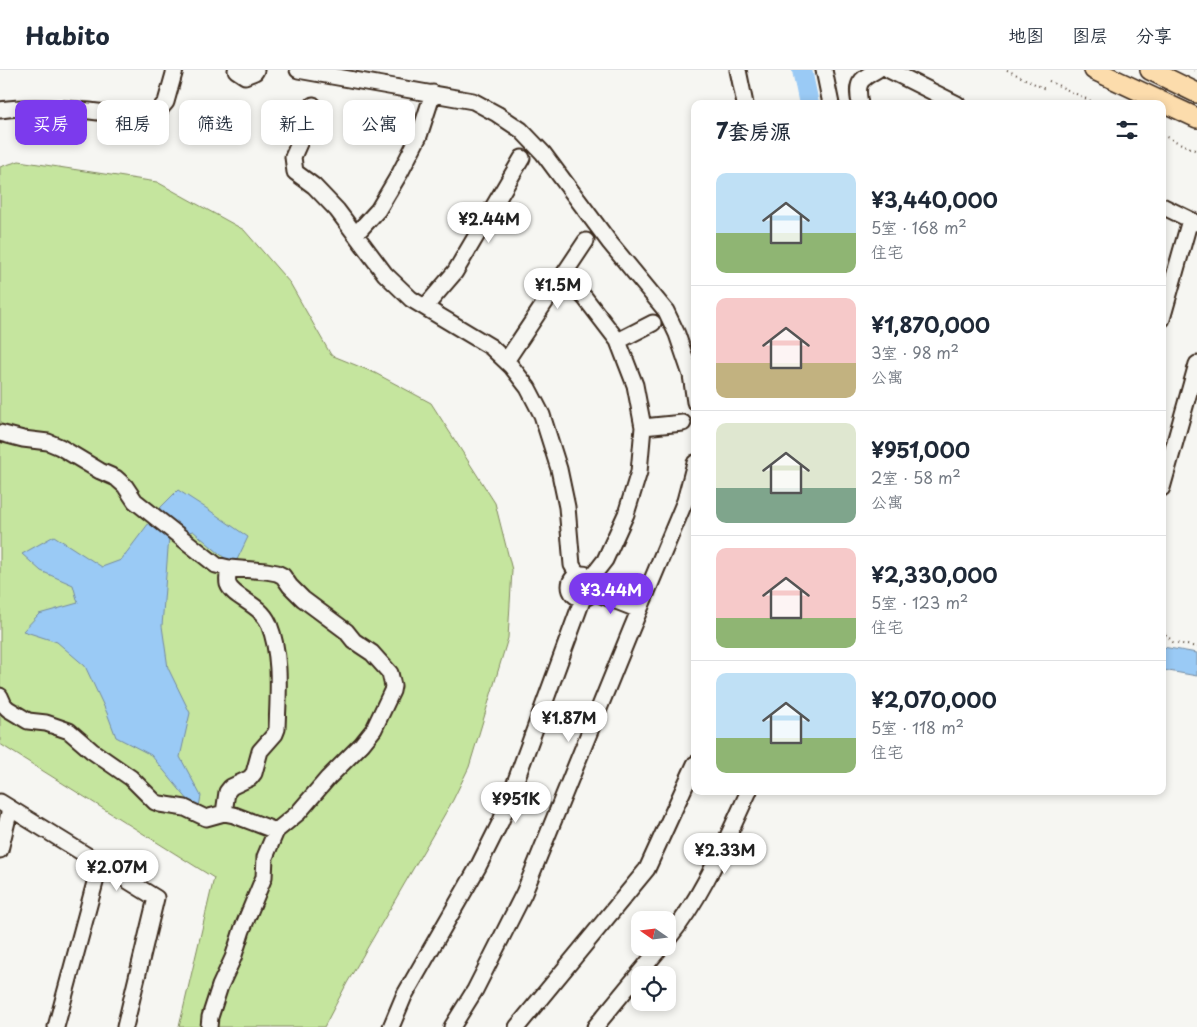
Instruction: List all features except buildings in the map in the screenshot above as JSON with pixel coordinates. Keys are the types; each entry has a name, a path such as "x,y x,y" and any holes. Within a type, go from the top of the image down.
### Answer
{"main road":[{"path":"1094,70 1158,100"},
{"path":"1150,70 1197,93"},
{"path":"1166,104 1197,118"}],"street":[{"path":"0,110 13,108 66,110 154,116 166,102 175,70"},
{"path":"236,70 245,76 256,70"},
{"path":"298,70 473,101 521,130 543,153 610,243 666,311 677,334 691,375"},
{"path":"738,70 744,100"},
{"path":"824,70 830,100"},
{"path":"860,100 858,86 863,78 877,70"},
{"path":"889,70 949,100"},
{"path":"356,234 378,210 400,173 419,136 433,94"},
{"path":"298,145 293,157 295,172 314,186 337,210 385,274 411,299 424,308 491,347 506,361 528,388 545,424 559,469 567,507 572,565 586,586 639,610"},
{"path":"424,308 455,272 522,158"},
{"path":"1166,208 1193,222 1166,306"},
{"path":"506,361 586,241"},
{"path":"391,1027 404,996 478,867 501,821 586,586 606,560 626,514 640,472 643,427 635,385 618,341 585,298 563,276"},
{"path":"618,341 654,323"},
{"path":"1166,474 1197,364"},
{"path":"643,427 683,423"},
{"path":"0,433 23,439 48,442 60,447 100,472 116,478 139,504 216,565 266,571 283,576 303,599 346,630 354,641 372,653 390,673 392,691 374,728 362,744 298,813 276,831 265,857 264,877 242,930 233,958 220,986 210,1017 209,1027"},
{"path":"452,1027 475,990 524,892 639,610 690,503"},
{"path":"224,813 227,792 231,787 250,778 254,773 260,751 276,734 278,729 279,685 274,641 268,623 253,604 231,589 227,582 229,568"},
{"path":"0,696 8,709 28,721 46,722 69,731 130,778 155,802 185,808 206,818 224,813 234,814 276,831"},
{"path":"518,1027 647,869 691,773"},
{"path":"676,927 694,901 747,795"},
{"path":"0,850 5,805 156,898 125,1027"},
{"path":"56,1027 100,864"},
{"path":"595,1027 653,956"}],"path":[{"path":"1007,70 1046,89"},
{"path":"1049,81 1089,100"},
{"path":"1166,136 1197,151"},
{"path":"1166,635 1173,642 1197,647"}],"green space":[{"path":"19,161 157,182 244,230 290,283 331,355 375,373 431,403 495,503 512,570 508,638 469,767 453,800 347,983 324,1027 179,1027 214,878 0,744 0,167"}],"water":[{"path":"178,490 248,537 234,566 193,531 169,536 162,626 168,668 190,713 180,757 201,796 198,812 151,755 116,737 85,666 57,642 23,631 39,614 78,603 73,585 41,571 22,554 54,536 102,567 121,560 161,507"},
{"path":"1166,648 1197,653 1197,676 1166,671"}],"waterway":[{"path":"802,70 808,100"}]}
